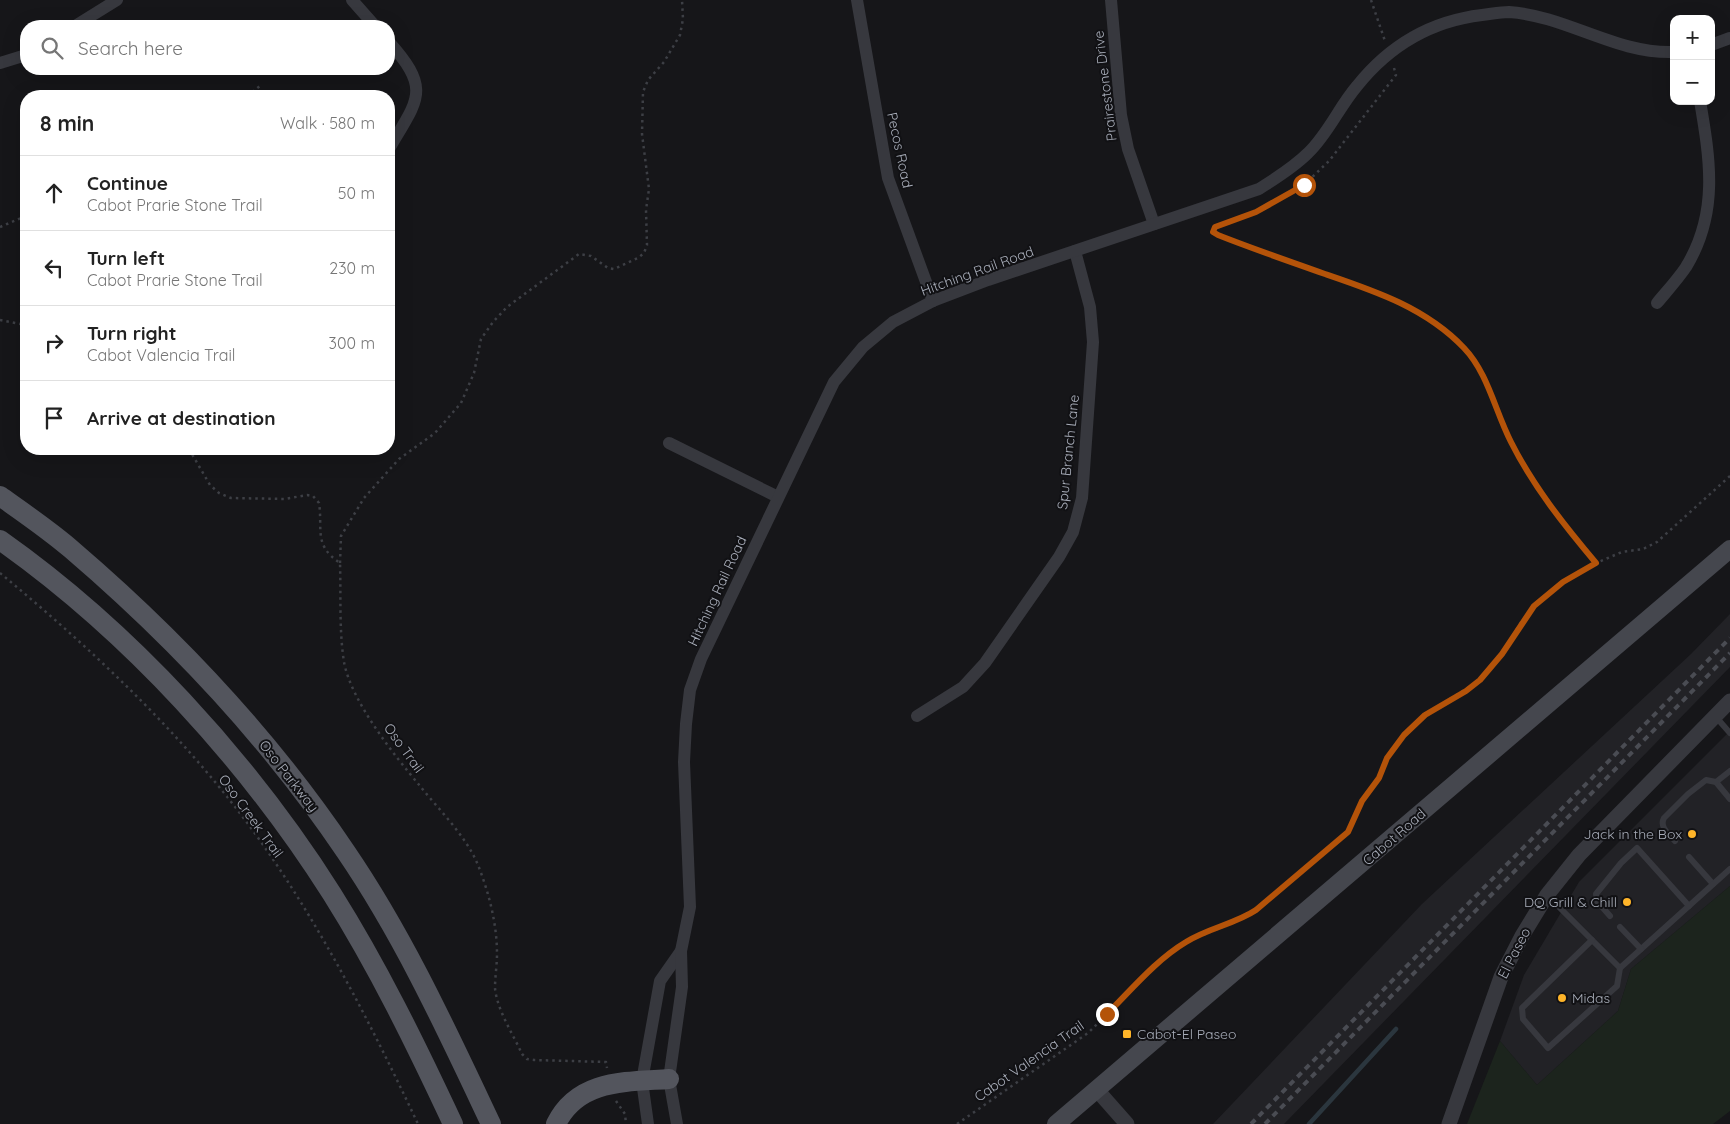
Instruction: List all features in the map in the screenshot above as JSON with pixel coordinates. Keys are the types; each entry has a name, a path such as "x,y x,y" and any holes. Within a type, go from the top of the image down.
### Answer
{"main road":[{"name":"Oso Parkway","path":"0,496 70,548 162,632 209,680 275,757 346,852 378,902 433,1003 491,1124"},
{"path":"0,540 77,599 130,649 216,740 259,791 331,893 369,956 418,1048 453,1124"},
{"name":"Cabot Road","path":"1056,1124 1730,549"},
{"path":"556,1124 568,1106 586,1091 608,1084 669,1078"}],"street":[{"path":"84,20 116,0"},
{"path":"352,0 370,20"},
{"name":"Pecos Road","path":"857,0 888,178 933,301"},
{"name":"Prairestone Drive","path":"1111,0 1121,115 1128,149 1154,224"},
{"name":"Hitching Rail Road","path":"677,1124 669,1078 682,987 681,950 690,907 684,762 690,690 701,659 834,382 862,346 893,322 933,301 1259,189 1287,172 1321,138 1356,86 1389,53 1418,33 1461,18 1508,12 1557,21 1622,46 1670,52"},
{"path":"1715,44 1730,38"},
{"path":"395,49 414,75 418,92 412,109 395,139"},
{"path":"0,64 20,57"},
{"path":"1657,303 1686,268 1700,240 1709,206 1709,167 1701,105"},
{"name":"Spur Branch Lane","path":"917,716 963,687 985,663 1059,557 1073,532 1082,498 1093,342 1090,307 1075,251"},
{"path":"669,443 778,497"},
{"name":"El Paseo","path":"1449,1124 1501,977 1522,936 1547,895 1579,855 1730,701"},
{"name":"Hitching Rail Road","path":"648,1124 642,1081 660,981 681,950"},
{"path":"1097,1090 1122,1119"}],"lane":[{"path":"1716,716 1730,733"},
{"path":"1716,782 1730,771"},
{"path":"1675,841 1664,829 1662,821 1698,786 1706,780 1716,782 1730,799"},
{"path":"1610,916 1597,901 1596,894 1621,863 1637,848 1689,906"},
{"path":"1689,857 1713,884"},
{"path":"1592,940 1522,1008 1524,1019 1548,1048 1617,986 1620,968 1730,869"},
{"path":"1547,895 1620,968"},
{"path":"1620,927 1641,950"}],"path":[{"path":"193,455 210,485 219,493 231,498 285,499 306,495 313,496 319,503 318,531 324,546 332,558 340,563 341,536 352,514 399,459 434,432 461,403 474,373 481,339 507,307 579,254 590,256 608,268 614,269 638,258 644,252 647,245 646,210 649,189 642,134 643,92 648,80 668,56 680,35 683,19 682,0"},
{"path":"1371,0 1383,36"},
{"path":"1394,67 1396,75 1329,161 1304,185 1256,212 1215,227 1213,232 1224,238 1402,302 1438,325 1464,348 1479,367 1496,412 1525,468 1557,516 1596,563"},
{"path":"255,90 260,86"},
{"path":"0,227 20,219"},
{"path":"0,320 20,324"},
{"name":"Cabot Valencia Trail","path":"957,1124 1088,1033 1170,952 1188,941 1249,914 1348,832 1362,801 1379,778 1387,758 1404,735 1425,715 1466,691 1480,680 1502,654 1534,606 1563,582 1596,563 1622,552 1644,550 1657,542 1730,476"},
{"name":"Oso Trail","path":"340,563 344,661 351,686 377,728 410,774 466,844 478,864 489,898 494,922 497,952 495,989 500,1007 522,1054 527,1059 534,1060 606,1062 607,1072"},
{"name":"Oso Creek Trail","path":"0,573 67,629 133,692 191,755 242,816 296,896 344,978 387,1057 418,1124"},
{"path":"613,1098 625,1114 626,1124"}],"shaded area":[{"path":"1730,614 1730,667 1284,1124 1213,1124 1422,904 1691,654"},
{"path":"1730,731 1730,886 1631,969 1618,1011 1537,1085 1500,1041 1524,975 1579,882"},
{"path":"1730,886 1730,1111 1713,1124 1467,1124 1500,1041 1537,1085 1618,1011 1631,969"}],"waterway":[{"path":"1309,1124 1396,1029"}],"railway":[{"path":"1251,1124 1730,638"},
{"path":"1265,1124 1730,653"}],"place":[{"name":"Jack in the Box","path":"1692,834"},
{"name":"DQ Grill & Chill","path":"1627,902"},
{"name":"Midas","path":"1562,998"},
{"name":"Cabot-El Paseo","path":"1127,1034"}],"route":[{"path":"1107,1014 1170,952 1188,941 1242,919 1256,910 1348,832 1362,801 1379,778 1387,758 1404,735 1425,715 1466,691 1480,680 1502,654 1534,606 1563,582 1596,563 1557,516 1511,444 1496,412 1479,367 1464,348 1438,325 1402,302 1213,232 1215,227 1256,212 1281,200 1304,185"}]}
